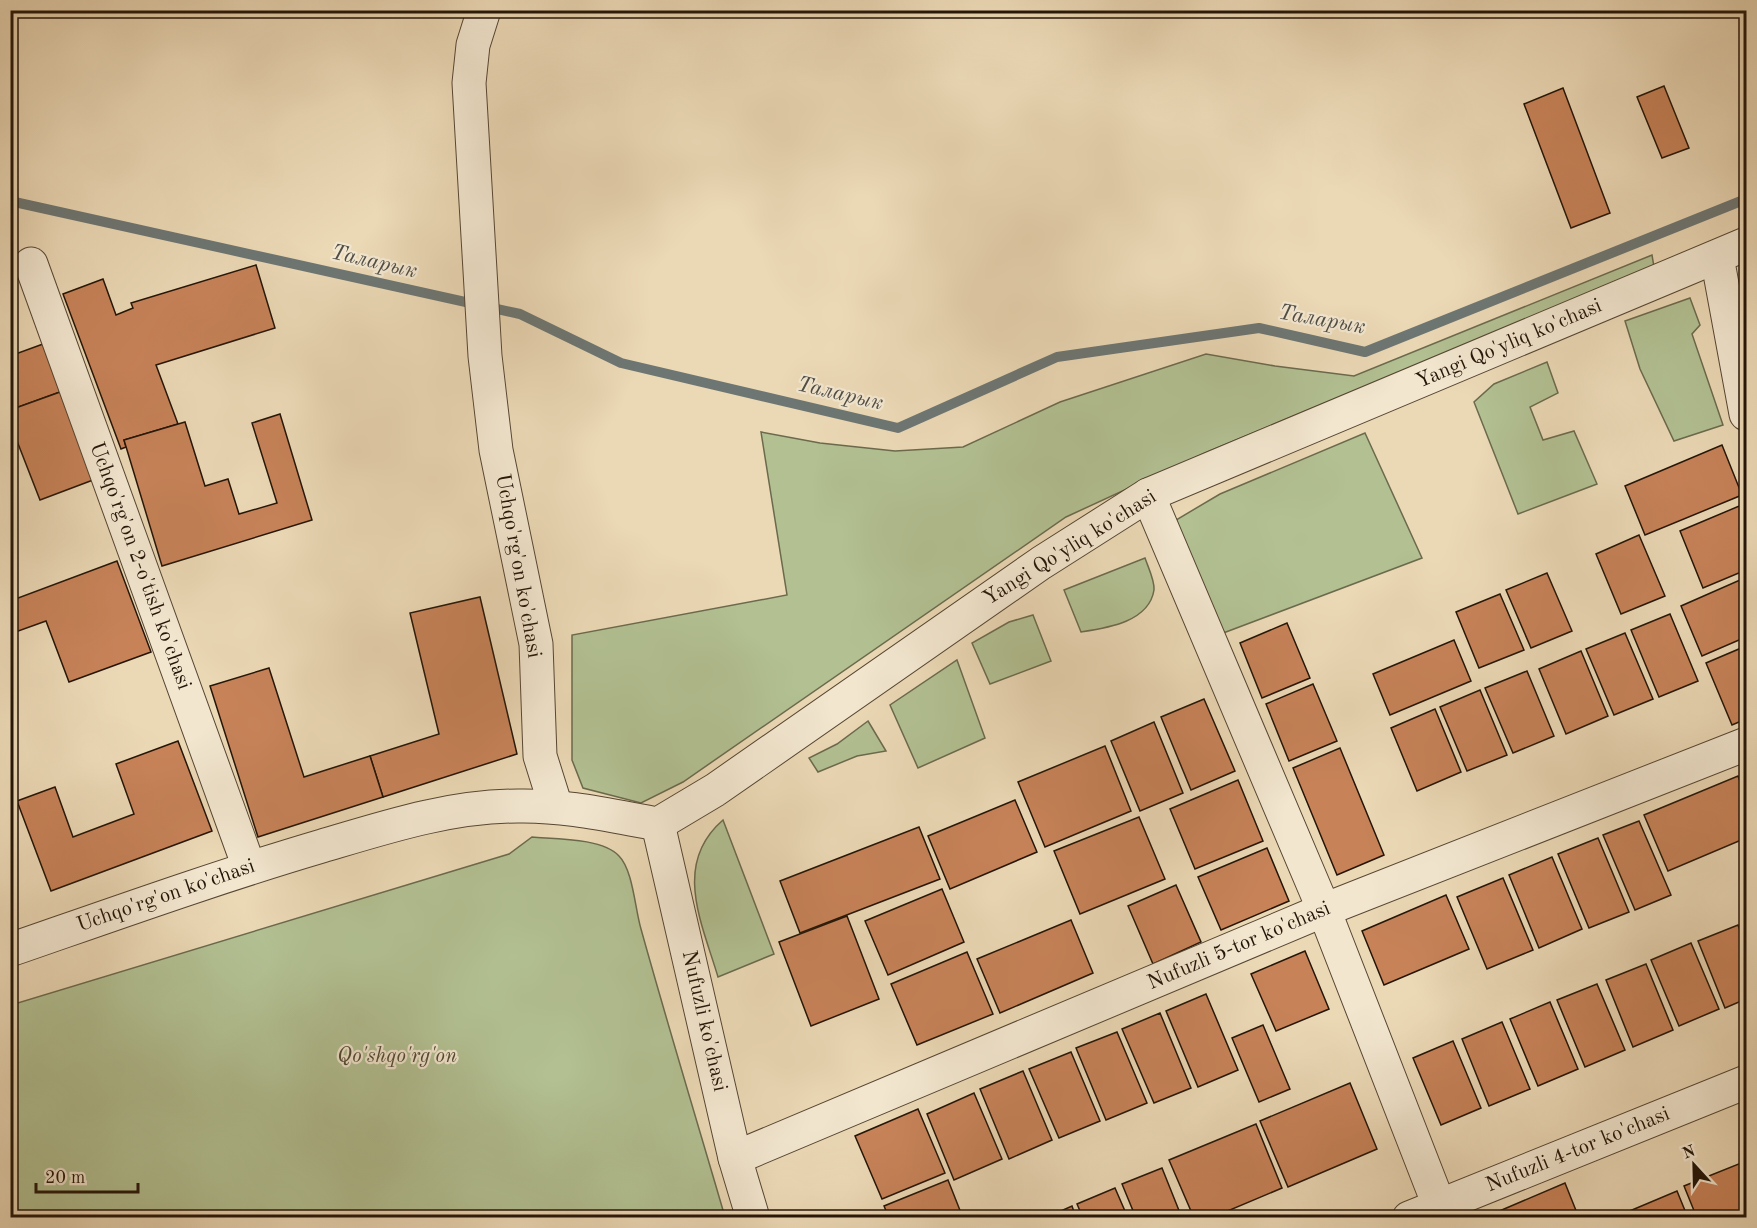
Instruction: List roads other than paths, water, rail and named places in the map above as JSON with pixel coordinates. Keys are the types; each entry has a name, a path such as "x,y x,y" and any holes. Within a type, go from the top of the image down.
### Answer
{"street":[{"name":"Uchqo'rg'on ko'chasi","path":"10,950 249,867 402,822 440,814 518,806 556,807 540,756 536,644 496,450 485,356 469,83 473,45 484,10"},
{"name":"Yangi Qo'yliq ko'chasi","path":"658,824 715,790 1041,563 1148,495 1746,244"},
{"path":"1717,257 1746,414"},
{"name":"Uchqo'rg'on 2-o'tish ko'chasi","path":"31,264 249,867"},
{"path":"1148,495 1324,910 1442,1211"},
{"name":"Nufuzli 5-tor ko'chasi","path":"735,1158 1324,910 1746,744"},
{"path":"556,807 658,824"},
{"name":"Nufuzli ko'chasi","path":"658,824 735,1158 753,1218"},
{"name":"Nufuzli 4-tor ko'chasi","path":"1409,1218 1442,1211 1746,1082"}],"waterway":[{"name":"Таларык","path":"10,201 520,314 621,363 898,428 1057,357 1259,328 1365,352 1746,199"}],"park label":[{"name":"Qo'shqo'rg'on","path":"397,1056"}]}
